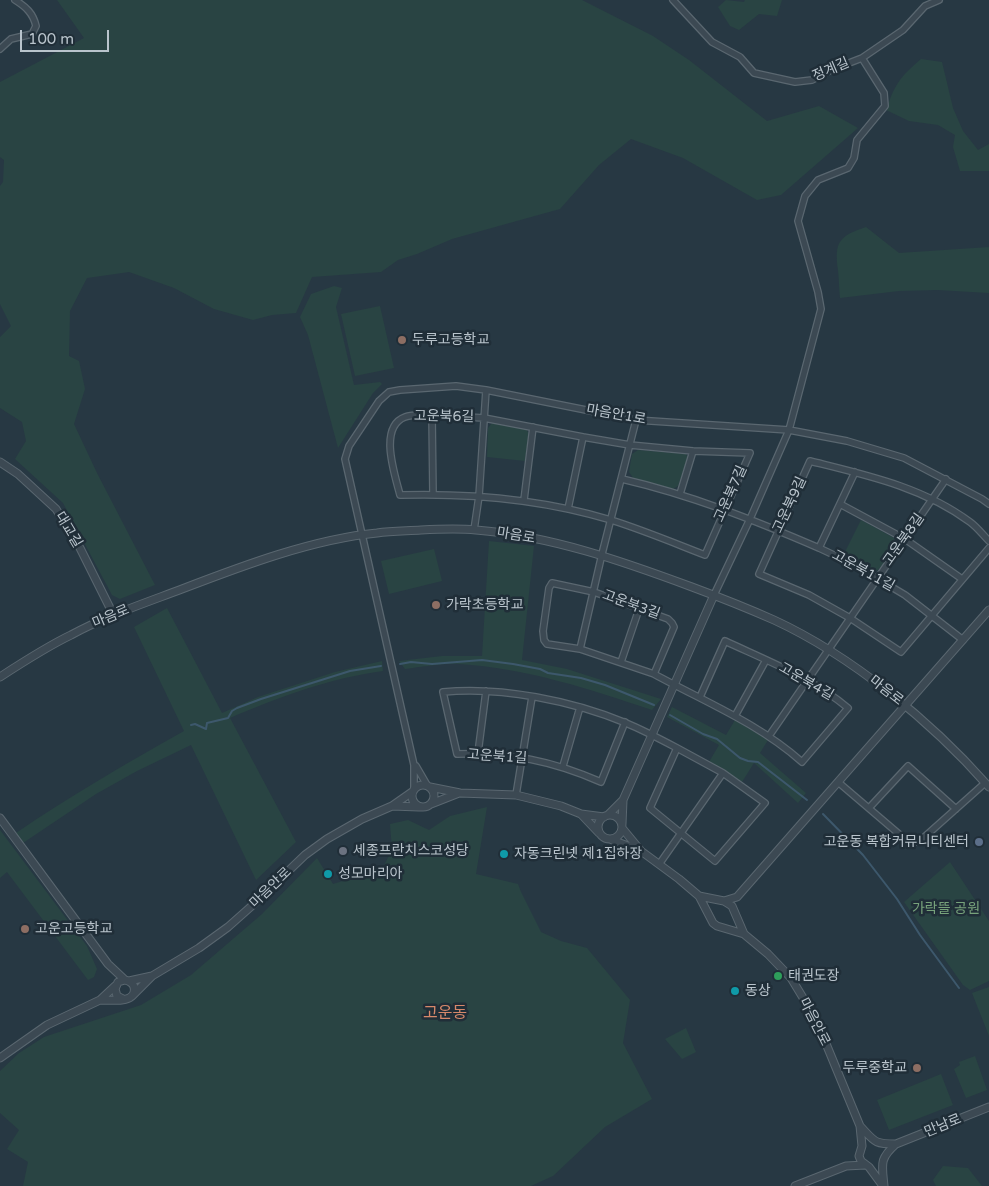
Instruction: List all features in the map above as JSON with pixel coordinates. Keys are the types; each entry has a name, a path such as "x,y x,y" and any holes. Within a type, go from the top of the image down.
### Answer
{"street":[{"path":"0,49 11,39 32,34 36,26 34,18 25,6 15,0"},
{"name":"정계길","path":"673,0 712,42 740,57 754,73 794,82 812,80 831,70 862,58 903,30 925,6 939,0"},
{"path":"612,840 620,835 623,800 651,734 675,686 790,430 820,309 818,292 798,221 805,196 818,180 848,168 854,158 857,140 885,106 884,93 862,58"},
{"name":"마음안1로","path":"414,765 345,459 349,446 379,401 389,392 456,386 486,390 636,420 790,430 847,441 904,458 946,479 989,504"},
{"path":"474,530 486,390"},
{"path":"432,415 434,494"},
{"name":"고운북6길","path":"612,520 524,500 434,494 400,496 389,439 396,423 405,416 432,415 484,418 630,445"},
{"path":"580,649 636,420"},
{"path":"524,500 533,427"},
{"path":"568,509 583,437"},
{"name":"고운북7길","path":"612,520 704,555 750,453 693,451 630,445"},
{"path":"680,494 693,451"},
{"name":"고운북9길","path":"850,618 809,595 758,574 810,461 899,485 932,500 971,523 989,541"},
{"name":"대교길","path":"0,462 18,474 56,508 80,548 114,616"},
{"name":"고운북11길","path":"855,472 819,548 853,564 905,595 963,640"},
{"path":"622,479 680,494 724,509 819,548"},
{"name":"고운북8길","path":"769,736 946,479"},
{"path":"840,504 905,539 962,579"},
{"name":"마음로","path":"0,677 72,634 212,578 277,556 333,540 375,533 440,529 474,530 524,536 602,554 775,620 828,650 905,706 959,754 987,785"},
{"path":"850,618 901,652 989,548"},
{"name":"고운북3길","path":"552,582 594,592 639,609 668,619 674,627 654,674 580,649 548,644 544,640 543,631 549,588 552,582"},
{"path":"621,662 639,609"},
{"path":"722,927 731,924 737,897 989,610"},
{"name":"고운북4길","path":"654,674 700,697 769,736 802,762 848,708 808,680 725,642 700,697"},
{"path":"734,716 766,660"},
{"name":"고운북1길","path":"625,722 601,782 563,766 522,757 478,753 457,754 443,692 462,690 486,691 532,698 580,707 625,722 651,734 723,774 765,803 715,861 682,834"},
{"path":"478,753 486,691"},
{"path":"516,795 532,698"},
{"path":"563,766 580,707"},
{"path":"677,748 650,808 682,834"},
{"path":"414,765 429,786 434,797 431,804"},
{"path":"414,765 412,799 419,807"},
{"path":"869,808 908,766 956,809"},
{"path":"660,864 723,774"},
{"path":"838,782 906,840 913,843 921,840 987,785"},
{"path":"392,806 420,785 460,793 516,795 561,806 581,814 618,818 641,851"},
{"path":"392,806 426,807 460,793"},
{"path":"599,833 598,826 623,800"},
{"name":"마음안로","path":"152,976 199,948 228,927 305,855 327,839 362,819 392,806"},
{"path":"581,814 604,838 641,851 699,896 713,923 744,934"},
{"path":"0,818 108,964 134,988 132,996"},
{"path":"699,896 722,901 732,906 744,934"},
{"path":"709,914 710,908 714,904 737,897"},
{"name":"마음안로","path":"744,934 768,954 791,978 808,1006 822,1034 860,1126"},
{"path":"108,964 116,985 117,996 123,1000"},
{"path":"0,1058 47,1025 100,1000 120,981 152,976"},
{"path":"100,1000 128,999 152,976"},
{"name":"만남로","path":"896,1144 989,1107"},
{"path":"860,1126 884,1148 885,1154"},
{"path":"860,1126 859,1156 883,1186"},
{"path":"846,1166 867,1142 896,1144"},
{"path":"883,1186 882,1162 885,1154 896,1144"},
{"path":"795,1186 846,1166 874,1167 882,1162"}],"green space":[{"path":"57,0 582,0 653,36 689,60 767,121 819,106 858,128 781,195 757,200 683,158 631,139 599,165 560,209 452,239 398,260 381,272 312,277 296,313 272,315 253,320 214,309 174,288 129,272 87,278 70,311 69,356 79,361 85,389 74,424 155,585 120,599 112,595 63,503 15,459 26,441 22,422 0,408 0,337 11,326 0,304 0,186 3,182 4,160 0,157 0,82 84,38"},
{"path":"726,0 744,2 745,0 782,0 777,16 759,14 739,30 730,26 718,7"},
{"path":"921,59 942,62 953,108 963,131 978,150 989,144 989,171 960,171 953,147 955,135 938,125 909,121 886,110 899,82"},
{"path":"866,227 899,253 989,247 989,293 938,290 899,291 840,298 837,260 838,246 844,237"},
{"path":"334,286 342,288 336,307 354,385 380,382 382,384 373,393 338,448 308,335 300,317 311,294"},
{"path":"380,306 394,368 355,376 341,314"},
{"path":"492,423 526,429 529,434 525,461 487,457 488,428"},
{"path":"638,450 686,454 688,458 678,486 673,489 634,479 629,472 632,454"},
{"path":"861,520 894,538 898,545 874,573 844,554"},
{"path":"489,541 534,546 522,660 567,669 661,699 652,710 581,687 509,670 453,664 405,669 399,661 442,656 482,656"},
{"path":"434,549 442,581 389,594 381,561"},
{"path":"167,608 222,713 258,697 335,672 382,661 383,671 324,683 230,718 296,842 256,880 191,745 137,771 96,794 23,843 16,833 99,780 184,731 134,627"},
{"path":"672,707 726,735 735,720 768,740 760,753 806,793 798,803 754,763 742,782 709,762 719,745 667,717"},
{"path":"487,807 476,874 518,884 541,932 561,941 587,948 630,1000 623,1043 652,1099 605,1127 553,1176 531,1186 23,1186 28,1162 7,1149 19,1130 0,1113 0,1071 19,1053 44,1037 141,1005 191,975 262,914 317,858 333,884 382,869 392,850 390,824 408,820 429,830 450,816"},
{"path":"0,830 87,946 97,969 94,977 88,980 7,872 0,878"},
{"name":"가락뜰 공원","path":"950,862 989,921 989,981 970,990 963,985 904,902"},
{"path":"989,987 989,1036 972,993"},
{"path":"686,1028 696,1052 682,1059 665,1039"},
{"path":"975,1056 987,1090 966,1098 954,1069 960,1065 959,1062"},
{"path":"941,1074 953,1105 889,1130 877,1100"},
{"path":"943,1166 968,1168 982,1186 936,1186 933,1180"}],"waterway":[{"path":"400,664 411,662 432,664 482,660 513,664 540,669 548,673 581,678 605,685 654,705"},
{"path":"191,725 195,724 206,729 207,723 228,718 232,711 237,708 261,699 350,671 381,666"},
{"path":"670,715 703,734 717,739 740,758 758,762 807,800"},
{"path":"823,814 863,855 897,899 920,935 959,988"}],"place":[{"name":"두루고등학교","path":"402,340"},
{"name":"가락초등학교","path":"436,605"},
{"name":"고운동 복합커뮤니티센터","path":"979,842"},
{"name":"세종프란치스코성당","path":"343,851"},
{"name":"자동크린넷 제1집하장","path":"504,854"},
{"name":"성모마리아","path":"328,874"},
{"name":"고운고등학교","path":"25,929"},
{"name":"태권도장","path":"778,976"},
{"name":"동상","path":"735,991"},
{"name":"두루중학교","path":"917,1068"}],"district":[{"name":"고운동","path":"445,1014"}]}
